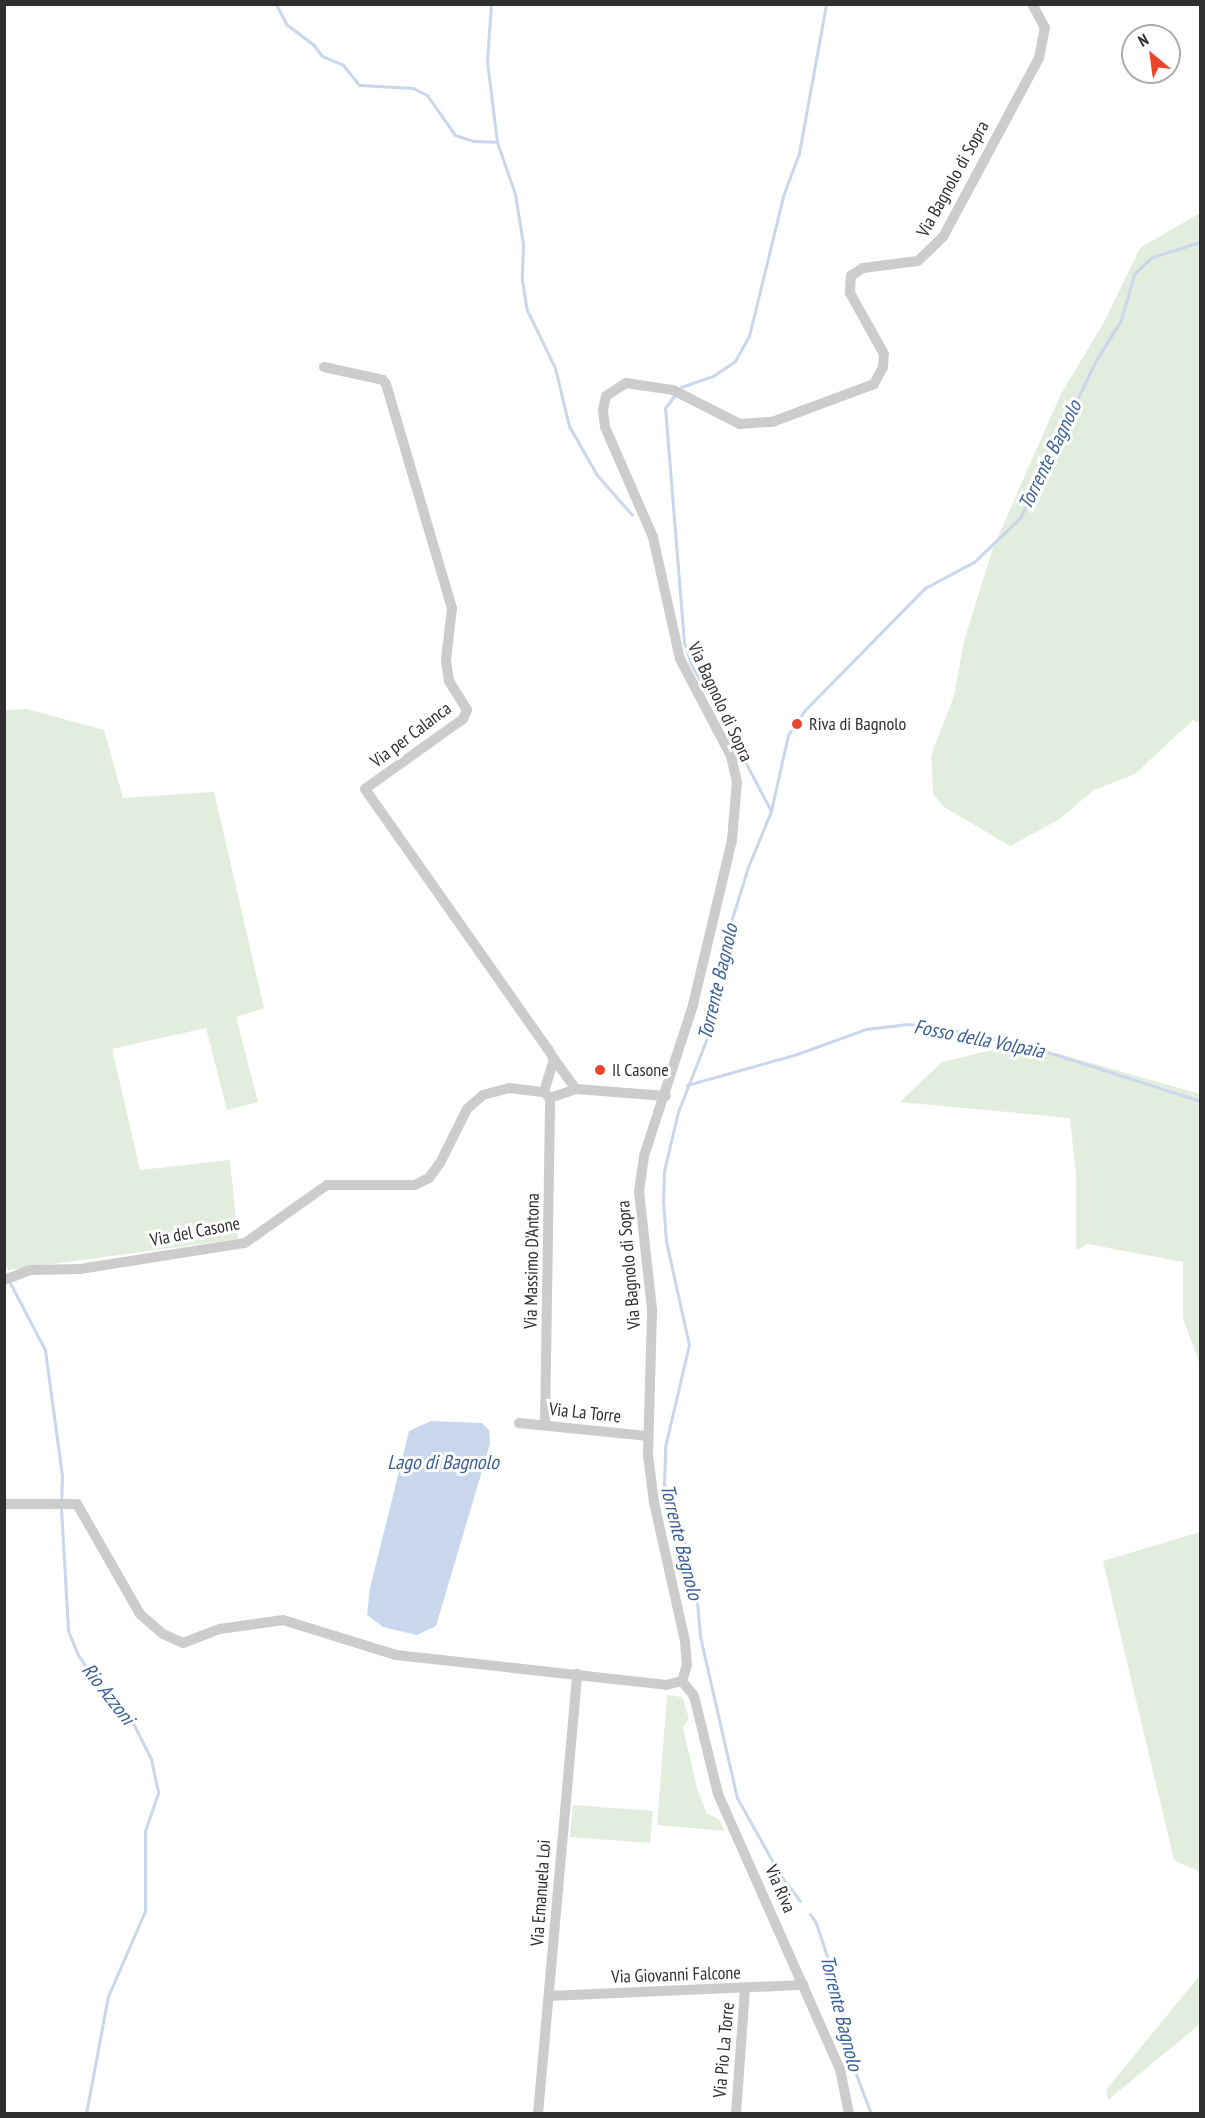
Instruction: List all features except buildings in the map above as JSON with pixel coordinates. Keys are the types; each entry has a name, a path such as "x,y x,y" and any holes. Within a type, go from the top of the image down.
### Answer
{"street":[{"name":"Via Bagnolo di Sopra","path":"682,1681 687,1665 685,1641 654,1502 648,1436 652,1309 639,1192 645,1156 666,1096 693,1005 732,840 737,782 731,756 680,659 653,537 605,427 603,410 606,396 626,383 673,390 728,420 752,424 790,416 874,384 883,367 884,354 850,293 851,276 863,268 918,261 943,237 1039,58 1045,28 1032,4"},
{"name":"Via per Calanca","path":"324,367 383,380 386,384 452,608 446,660 449,681 467,710 464,719 365,789 529,1018 554,1059"},
{"path":"554,1059 576,1089"},
{"path":"547,1095 554,1059"},
{"name":"Via del Casone","path":"4,1280 15,1274 60,1267 80,1269 245,1243 327,1185 415,1185 429,1178 440,1163 467,1109 483,1095 508,1088 547,1095 576,1089 666,1096"},
{"name":"Via Massimo D'Antona","path":"545,1425 547,1095"},
{"name":"Via La Torre","path":"519,1423 648,1436"},
{"path":"4,1504 77,1504 140,1614 163,1634 183,1643 220,1629 283,1620 396,1655 672,1685 682,1681"},
{"name":"Via Emanuela Loi","path":"538,2114 577,1674"},
{"name":"Via Riva","path":"682,1681 694,1696 718,1794 840,2070 849,2114"},
{"name":"Via Giovanni Falcone","path":"549,1996 804,1985"},
{"name":"Via Pio La Torre","path":"736,2114 746,1989"}],"green space":[{"path":"1200,213 1200,723 1193,720 1135,774 1094,790 1058,820 1010,846 944,807 933,794 931,756 954,696 964,641 993,548 1061,394 1104,322 1140,248"},
{"path":"27,709 104,730 123,798 214,792 264,1008 236,1017 258,1102 227,1110 206,1028 112,1049 140,1170 230,1160 238,1239 8,1270 5,1263 4,710"},
{"path":"1021,1043 1200,1094 1200,1365 1183,1318 1183,1262 1088,1244 1076,1250 1076,1178 1070,1118 900,1102 942,1062"},
{"path":"1200,1532 1200,1872 1174,1860 1103,1561"},
{"path":"667,1695 682,1697 689,1718 683,1728 698,1792 707,1814 719,1819 725,1831 657,1825"},
{"path":"573,1805 653,1811 650,1843 570,1837"},
{"path":"1200,1975 1200,2024 1108,2100 1106,2090"}],"water":[{"name":"Lago di Bagnolo","path":"431,1421 482,1423 489,1430 490,1444 436,1626 417,1635 383,1627 367,1615 370,1588 409,1431"}],"waterway":[{"path":"276,4 286,24 313,44 322,56 343,65 359,85 413,88 427,95 455,135 473,141 497,142 515,194 523,244 522,280 527,310 555,368 569,426 597,475 632,515"},
{"path":"491,4 487,61 497,142"},
{"path":"715,707 691,664 684,643 665,408 681,387 713,376 735,361 749,336 783,196 799,153 826,4"},
{"name":"Torrente Bagnolo","path":"800,1901 779,1873 737,1798 700,1636 696,1590 682,1532 664,1484 665,1447 689,1345 666,1241 663,1201 664,1171 678,1112 710,1030 726,938 748,867 771,811 788,735 804,711 925,588 974,562 1020,518 1095,362 1121,320 1134,274 1152,257 1200,242"},
{"path":"722,718 771,811"},
{"name":"Fosso della Volpaia","path":"687,1085 797,1054 866,1029 908,1024 970,1033 1057,1055 1200,1101"},
{"name":"Rio Azzoni","path":"9,1281 45,1350 62,1476 61,1501"},
{"name":"Rio Azzoni","path":"61,1508 68,1631 78,1655 97,1683 130,1717 151,1759 158,1793 145,1831 145,1911 108,1996 86,2114"},
{"name":"Torrente Bagnolo","path":"810,1914 816,1923 839,1993 853,2066 871,2114"}],"place":[{"name":"Riva di Bagnolo","path":"797,724"},
{"name":"Il Casone","path":"600,1070"}]}
